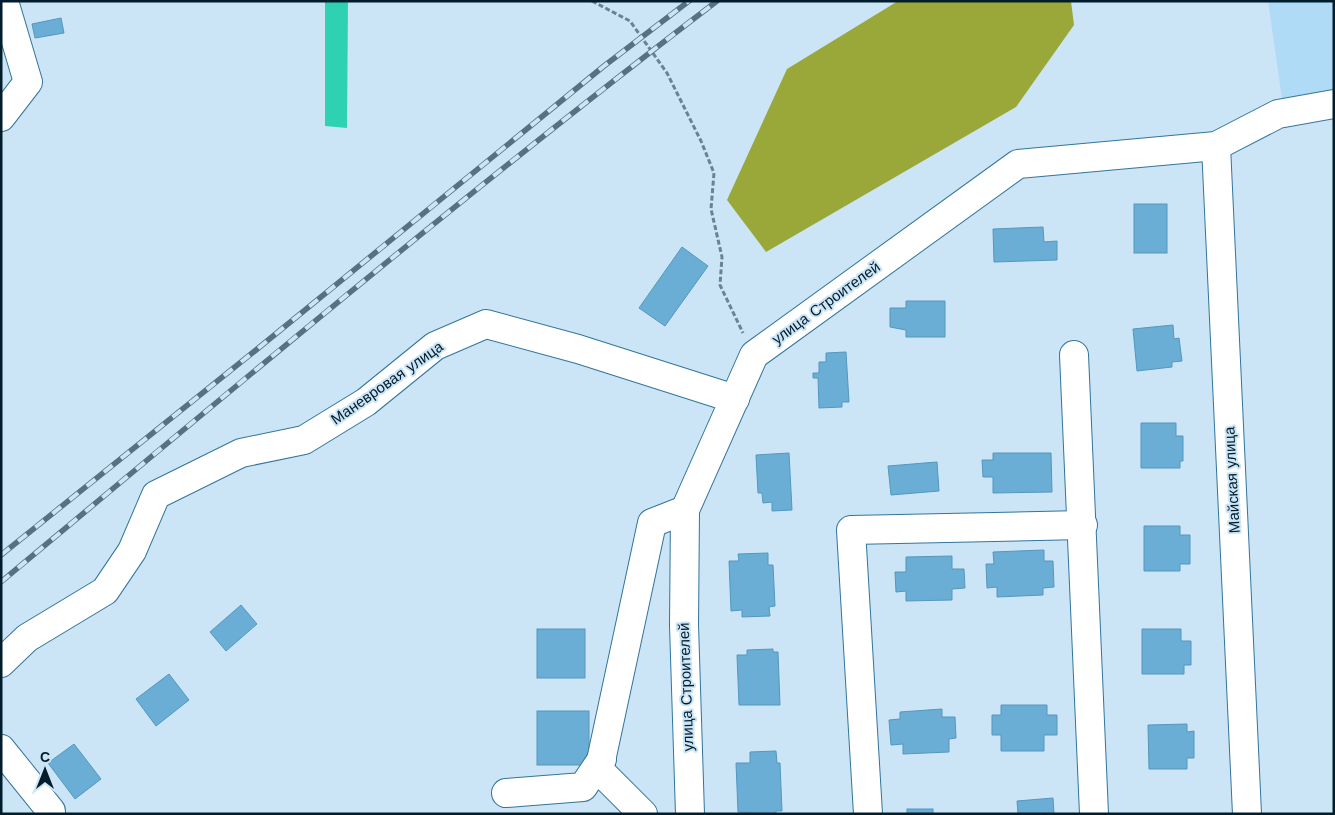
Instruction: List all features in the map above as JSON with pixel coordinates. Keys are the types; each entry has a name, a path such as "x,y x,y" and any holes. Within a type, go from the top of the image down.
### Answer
{"street":[{"path":"1,117 28,82 4,1"},
{"name":"улица Строителей","path":"690,814 684,625 685,510 754,356 1018,164 1216,146 1278,114 1334,104"},
{"name":"Майская улица","path":"1216,146 1247,814"},
{"name":"Маневровая улица","path":"1,663 27,638 105,591 132,551 156,495 241,453 304,440 366,402 435,346 486,324 578,349 735,399"},
{"path":"1074,355 1083,525 1094,814"},
{"path":"643,814 599,770 652,523 685,510"},
{"path":"868,814 851,530 1083,525"},
{"path":"1,749 52,811 51,814"},
{"path":"506,793 584,787 602,759"}],"path":[{"path":"592,1 630,21 667,73 701,142 714,173 711,209 722,257 720,285 754,356"}],"shaded area":[{"path":"325,1 348,1 347,128 325,126"},
{"path":"898,1 1071,1 1074,25 1016,107 766,252 727,200 787,69"},
{"path":"1268,1 1334,1 1334,90 1282,99"}],"building":[{"path":"61,18 64,33 35,38 32,24"},
{"path":"1134,204 1167,204 1167,253 1134,253"},
{"path":"1043,227 1044,242 1057,241 1057,260 994,262 993,229"},
{"path":"682,247 708,266 665,326 639,308"},
{"path":"906,301 945,301 945,337 906,337 906,330 890,327 890,308 906,308"},
{"path":"1173,325 1174,339 1179,338 1182,361 1172,362 1172,367 1137,371 1133,329"},
{"path":"846,352 849,402 842,402 842,407 819,408 818,378 813,378 813,373 819,373 819,362 826,362 826,353"},
{"path":"1141,423 1176,423 1176,436 1183,436 1183,461 1180,461 1180,468 1141,468"},
{"path":"789,453 792,510 772,511 772,502 763,503 762,493 758,493 756,455"},
{"path":"993,453 1051,453 1052,492 993,493 993,477 983,477 982,460 993,460"},
{"path":"937,462 939,491 891,495 888,466"},
{"path":"1144,526 1180,526 1180,535 1190,535 1190,564 1180,564 1180,571 1144,571"},
{"path":"1044,550 1044,561 1053,561 1054,587 1043,588 1043,595 997,597 997,587 987,588 986,564 994,564 993,552"},
{"path":"768,553 768,565 773,565 775,606 769,607 770,616 742,617 742,610 731,611 729,561 739,561 738,554"},
{"path":"952,556 952,569 964,569 965,588 952,589 952,600 906,601 906,591 896,592 895,572 906,572 906,557"},
{"path":"241,605 257,624 226,651 210,632"},
{"path":"537,629 585,629 585,678 537,678"},
{"path":"1142,629 1181,629 1181,641 1191,641 1191,665 1184,665 1184,674 1142,674"},
{"path":"773,649 773,652 778,652 780,705 739,705 737,655 747,655 747,650"},
{"path":"169,674 189,700 156,726 136,699"},
{"path":"1001,705 1047,705 1047,715 1057,715 1057,735 1044,735 1044,751 1001,751 1001,735 992,735 992,715 1001,715"},
{"path":"942,709 942,717 955,717 956,738 949,739 949,752 903,754 903,744 891,745 889,720 900,719 900,712"},
{"path":"537,711 589,711 589,765 537,765"},
{"path":"1187,724 1187,732 1194,731 1194,758 1187,758 1187,769 1149,769 1148,725"},
{"path":"74,744 101,779 75,799 48,763"},
{"path":"776,751 777,763 780,763 782,811 776,811 776,814 738,812 736,763 750,763 750,752"},
{"path":"1053,798 1054,814 1018,814 1017,801"},
{"path":"907,809 933,809 933,814 907,814"}],"railway":[{"path":"1,555 604,66 689,1"},
{"path":"1,582 445,215 717,1"}]}
